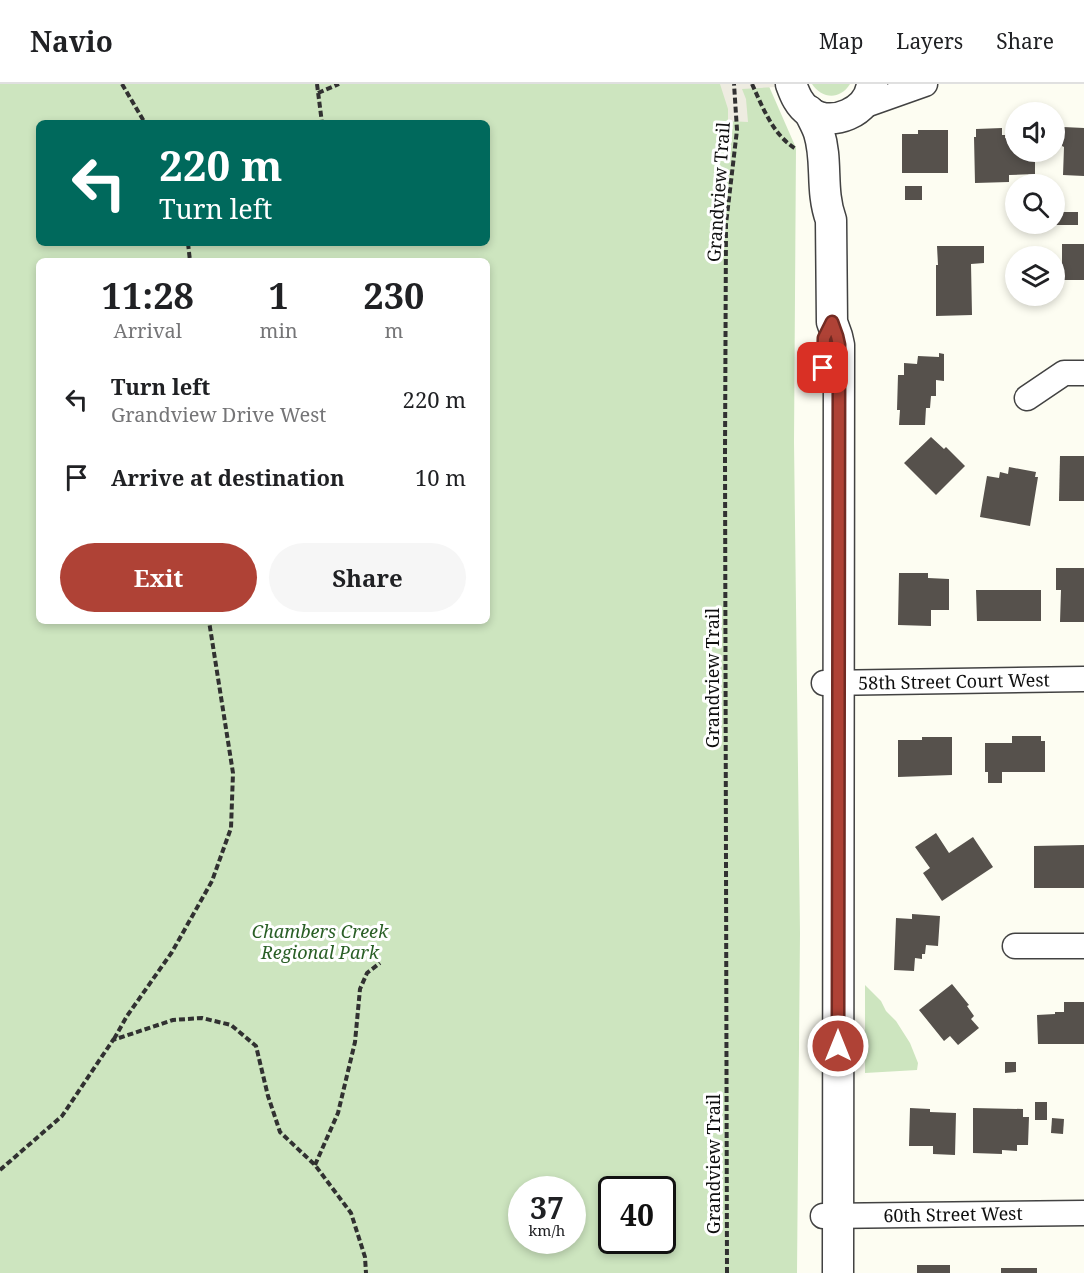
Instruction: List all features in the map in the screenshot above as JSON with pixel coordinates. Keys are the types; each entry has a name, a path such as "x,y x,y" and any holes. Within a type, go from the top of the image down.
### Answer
{"street":[{"path":"791,84 796,98 809,111 818,116 836,118 847,115 862,101 925,84"},
{"path":"831,220 838,204 842,142 862,101"},
{"path":"809,111 819,133 826,204 831,220 832,322 824,338 823,346 831,683 831,1216 838,1273"},
{"path":"1027,398 1064,374 1084,373"},
{"name":"58th Street Court West","path":"831,683 1084,679"},
{"path":"1015,946 1084,946"},
{"name":"60th Street West","path":"831,1216 1084,1213"},
{"path":"823,1273 831,1216"}],"path":[{"path":"122,84 143,120"},
{"path":"317,84 322,120"},
{"path":"318,93 339,84"},
{"name":"Grandview Trail","path":"727,1273 726,224 737,130 734,84"},
{"path":"752,84 769,121 786,143 802,152"},
{"path":"0,1170 62,1116 172,952 213,881 231,828 233,773 209,624"},
{"path":"315,1165 338,1113 355,1042 360,989 367,973 380,963"},
{"path":"113,1040 173,1020 202,1018 231,1025 256,1046 268,1096 280,1132 315,1165 351,1213 365,1257 366,1273"}],"green space":[{"name":"Chambers Creek Regional Park","path":"0,84 768,84 796,148 794,442 800,933 797,1273 0,1273"},
{"path":"812,84 850,84 841,93 831,96 821,93"},
{"path":"865,985 881,1001 910,1043 918,1063 917,1070 865,1073"}],"shaded area":[{"path":"720,84 775,84 775,87 742,89 746,99 748,122 728,121 728,109"}],"building":[{"path":"1065,127 1084,128 1084,176 1063,174"},
{"path":"1002,128 1002,135 1005,135 1005,162 1035,162 1035,174 1005,174 1005,182 975,183 974,137 976,137 976,129"},
{"path":"918,130 948,130 948,173 902,173 902,134 918,134"},
{"path":"905,186 922,186 922,200 905,200"},
{"path":"1065,212 1078,212 1078,225 1065,225"},
{"path":"1062,244 1084,244 1084,280 1065,280 1065,246"},
{"path":"937,246 984,246 984,263 971,264 972,315 936,316"},
{"path":"939,353 944,354 944,381 936,380 936,396 931,396 930,408 926,408 925,425 899,425 898,375 904,375 904,363 917,364 918,356 939,357"},
{"path":"931,437 944,449 946,447 965,466 936,495 904,463"},
{"path":"1060,456 1084,456 1084,501 1059,501"},
{"path":"1009,467 1036,472 1035,477 1038,477 1030,526 980,517 987,476 999,478 1000,472 1008,474"},
{"path":"1056,568 1084,568 1084,622 1060,622 1061,590 1056,590"},
{"path":"899,573 928,573 928,578 949,579 949,610 931,610 931,626 898,625"},
{"path":"976,590 1041,590 1041,621 977,621"},
{"path":"1012,736 1041,736 1041,741 1045,741 1045,772 1002,772 1002,783 988,783 988,772 985,772 985,743 1012,743"},
{"path":"922,737 952,737 952,775 898,777 898,740 922,740"},
{"path":"936,833 949,853 973,837 993,867 942,901 923,873 930,868 915,847"},
{"path":"1084,845 1084,888 1034,888 1034,846"},
{"path":"912,914 940,916 938,946 926,945 922,959 915,958 914,971 894,970 896,918 912,919"},
{"path":"952,984 969,1005 967,1006 974,1016 971,1019 979,1028 958,1045 950,1036 944,1041 919,1010"},
{"path":"1064,1002 1084,1002 1084,1044 1038,1044 1037,1015 1064,1012"},
{"path":"1005,1062 1016,1062 1016,1072 1005,1073"},
{"path":"1035,1102 1047,1102 1047,1120 1035,1120"},
{"path":"910,1108 930,1109 930,1112 956,1113 955,1155 933,1154 933,1146 909,1146"},
{"path":"973,1108 1023,1109 1023,1117 1029,1117 1028,1145 1017,1145 1017,1151 1002,1150 1002,1154 973,1153"},
{"path":"1052,1118 1064,1119 1063,1134 1051,1133"},
{"path":"917,1265 950,1265 950,1273 917,1273"},
{"path":"1001,1268 1037,1268 1037,1273 1001,1273"}],"route":[{"path":"823,368 824,338 832,322 839,345 838,1046"}]}
